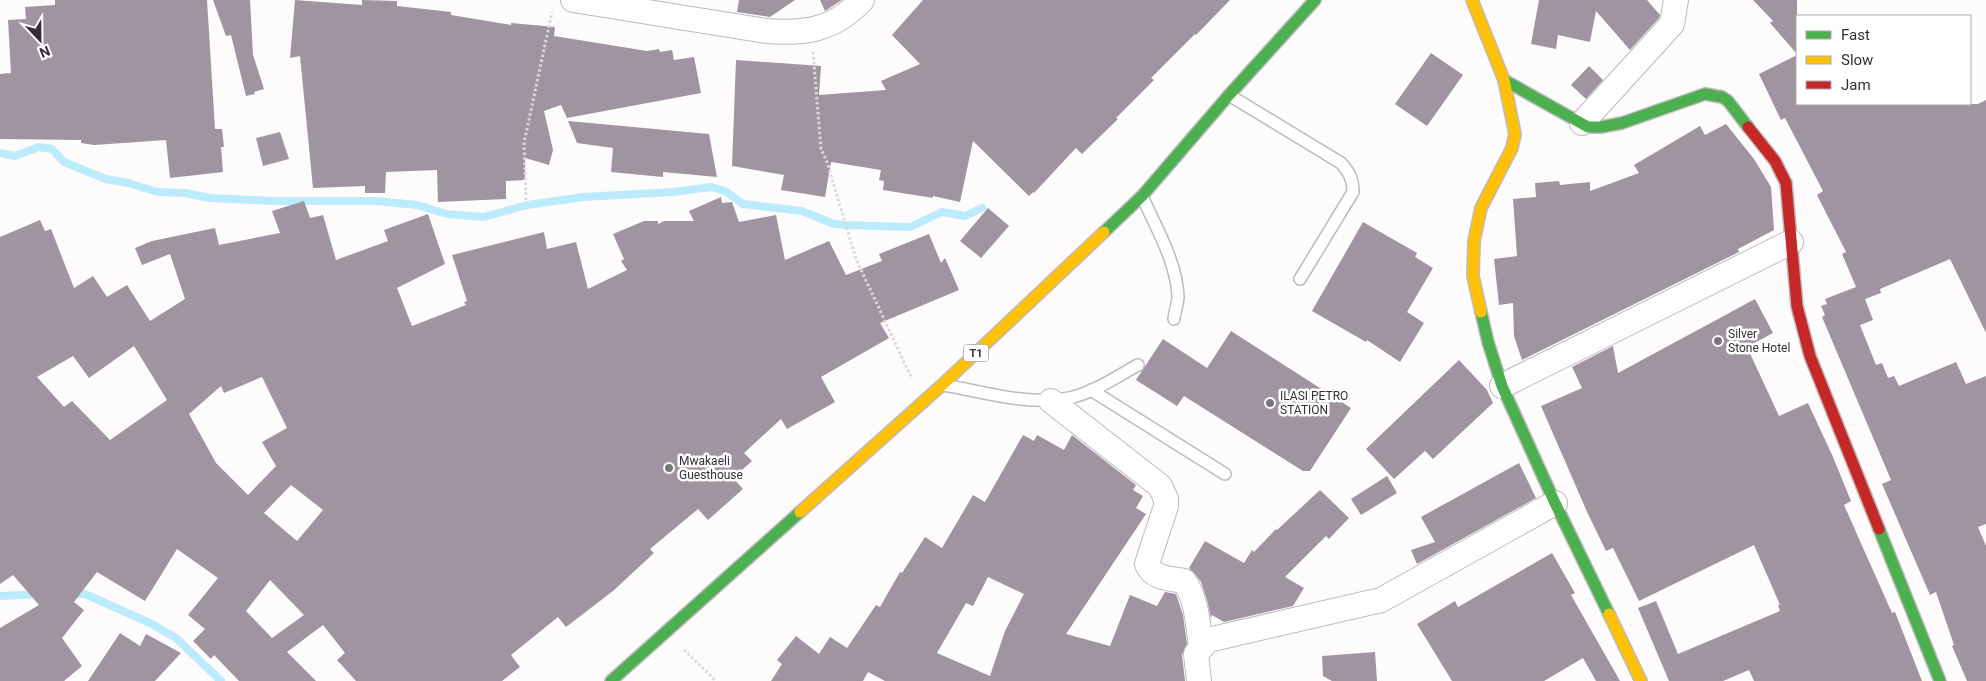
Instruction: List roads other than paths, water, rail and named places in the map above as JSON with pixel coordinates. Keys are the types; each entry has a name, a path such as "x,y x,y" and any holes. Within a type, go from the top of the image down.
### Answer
{"main road":[{"name":"T1","path":"612,681 942,385 1142,196 1229,95 1315,0"},
{"path":"1472,0 1504,80 1515,134 1514,142 1481,208 1474,241 1473,276 1488,342 1502,386 1555,503 1641,681"},
{"path":"1504,80 1588,127 1622,123 1705,94 1722,97 1728,101 1775,161 1788,190 1797,306 1810,356 1940,681"}],"street":[{"path":"562,5 790,33 812,31 840,19 862,0"},
{"path":"1582,123 1672,24 1676,0"},
{"path":"1502,386 1792,242"},
{"path":"1051,400 1160,486 1166,499 1166,506 1147,564 1152,573 1157,576 1184,581 1188,587 1194,601 1201,646"},
{"path":"1199,681 1196,654 1208,640 1218,636 1381,600 1555,503"}],"lane":[{"path":"1229,95 1341,163 1349,172 1353,182 1353,192 1300,279"},
{"path":"1142,196 1169,256 1176,280 1178,298 1174,319"},
{"path":"942,385 1019,399 1051,400 1071,398 1091,390 1138,365"},
{"path":"1091,390 1225,474"}],"waterway":[{"path":"0,153 15,156 39,147 52,149 64,162 106,179 158,192 185,193 210,198 273,201 376,201 417,205 447,214 484,217 527,205 583,197 673,192 711,187 725,191 743,204 802,211 834,224 845,225 910,227 942,212 965,216 982,208"},
{"path":"0,596 39,594"},
{"path":"70,594 85,594 152,624 176,638 221,681"}],"place":[{"name":"Silver Stone Hotel","path":"1718,341"},
{"name":"ILASI PETRO STATION","path":"1270,403"},
{"name":"Mwakaeli Guesthouse","path":"669,468"}]}
